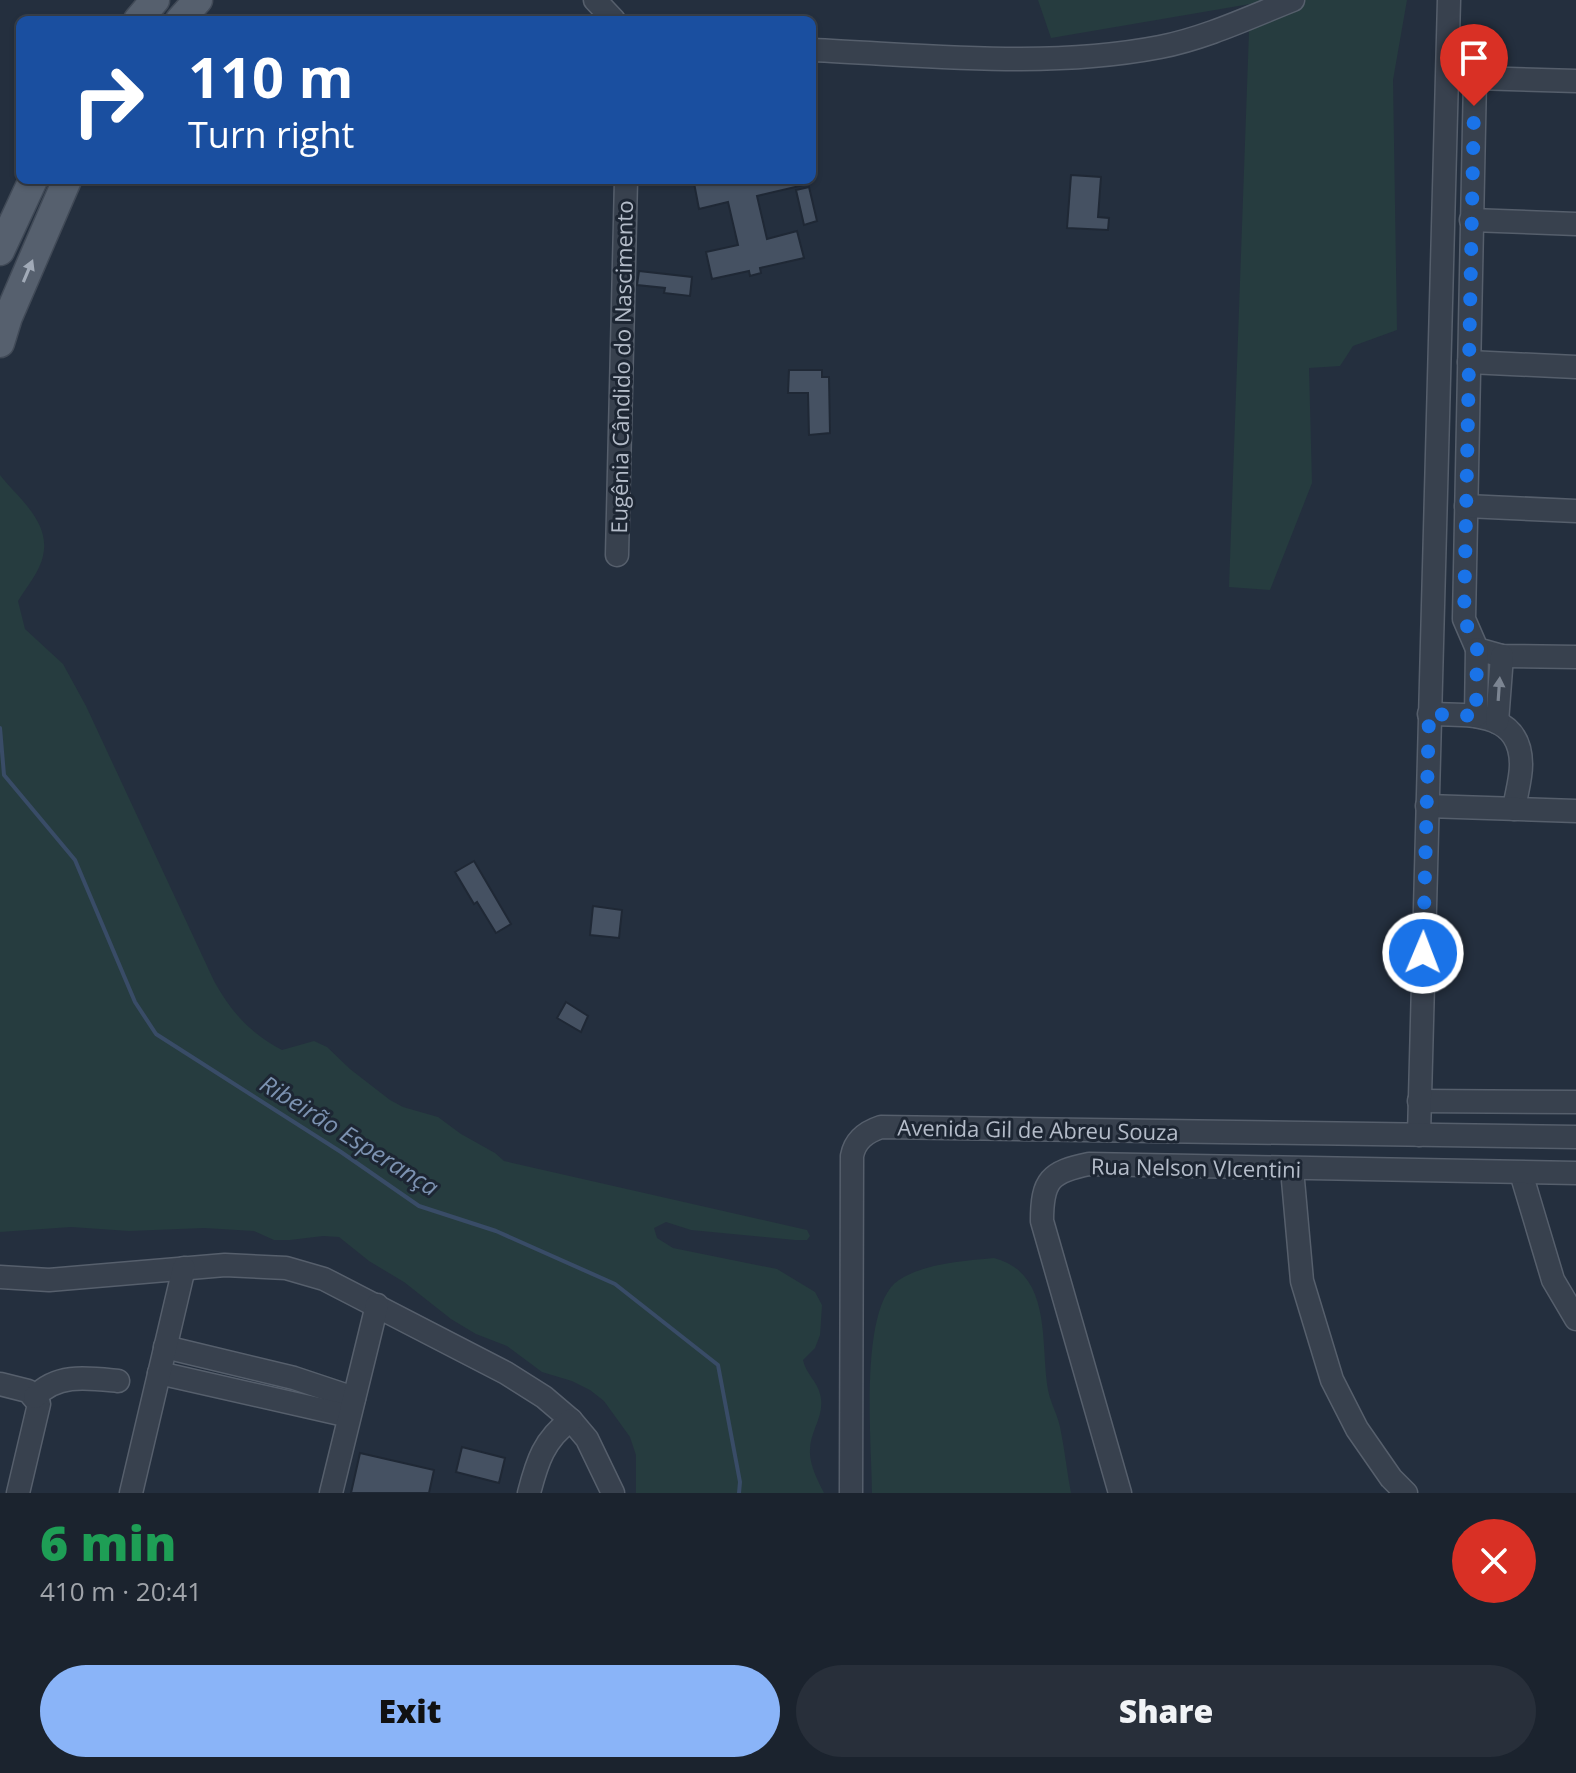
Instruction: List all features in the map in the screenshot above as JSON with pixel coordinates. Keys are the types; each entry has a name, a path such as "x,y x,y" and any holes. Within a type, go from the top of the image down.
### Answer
{"main road":[{"path":"141,16 155,0"},
{"path":"184,16 198,0"},
{"path":"0,251 31,184"},
{"path":"0,343 8,317 65,184"}],"street":[{"path":"595,0 610,16"},
{"path":"816,50 999,58 1076,56 1160,47 1213,32 1293,0"},
{"path":"1419,1135 1449,0"},
{"path":"1487,719 1477,649 1464,619 1475,78 1576,81"},
{"name":"Eugênia Cândido do Nascimento","path":"617,555 626,184"},
{"path":"1471,220 1576,224"},
{"path":"1469,362 1576,367"},
{"path":"1466,506 1576,511"},
{"path":"1477,649 1502,656 1576,657"},
{"path":"1487,719 1502,656"},
{"path":"1429,714 1487,719 1504,726 1515,739 1521,763 1514,809"},
{"path":"1427,806 1576,811"},
{"path":"1419,1101 1576,1102"},
{"name":"Avenida Gil de Abreu Souza","path":"851,1493 852,1156 857,1143 870,1131 881,1127 1576,1137"},
{"name":"Rua Nelson VIcentini","path":"1120,1493 1042,1221 1042,1199 1050,1180 1063,1170 1089,1164 1576,1173"},
{"path":"1292,1169 1302,1281 1332,1380 1357,1429 1391,1478 1406,1493"},
{"path":"1521,1173 1553,1280 1576,1319"},
{"path":"0,1277 49,1280 225,1265 286,1268 324,1279 526,1385 571,1420 597,1455 613,1493"},
{"path":"131,1493 184,1268"},
{"path":"331,1493 377,1305"},
{"path":"165,1347 294,1378 352,1407"},
{"path":"159,1373 352,1407"},
{"path":"35,1397 43,1388 63,1380 84,1377 118,1381"},
{"path":"0,1384 28,1391 39,1404 18,1493"},
{"path":"529,1493 544,1447 571,1420"}],"green space":[{"path":"1038,0 1407,0 1393,80 1397,330 1353,346 1340,366 1309,368 1312,483 1270,590 1229,587 1250,4 1051,38"},
{"path":"0,475 38,521 44,544 39,568 18,601 25,629 63,664 86,706 214,981 235,1012 251,1029 282,1050 314,1041 327,1047 390,1100 438,1117 504,1161 807,1230 810,1236 807,1240 795,1240 691,1230 666,1222 654,1228 657,1238 673,1248 777,1269 815,1292 822,1305 820,1335 815,1348 803,1360 819,1389 821,1409 810,1455 824,1493 636,1493 636,1455 630,1437 604,1401 572,1381 542,1372 507,1346 476,1334 451,1319 339,1237 274,1240 254,1231 204,1228 129,1231 71,1227 0,1232"},
{"path":"994,1258 1013,1266 1026,1278 1035,1294 1043,1332 1048,1390 1060,1427 1071,1493 872,1493 872,1347 877,1318 886,1295 909,1274 945,1264"}],"building":[{"path":"1071,175 1101,177 1098,217 1109,218 1108,230 1067,228"},
{"path":"694,184 804,184 757,196 767,239 797,231 804,258 760,268 761,273 750,276 749,271 712,279 706,252 738,245 728,202 699,209"},
{"path":"809,187 817,221 804,225 796,190"},
{"path":"639,271 692,277 690,296 664,293 665,288 637,285"},
{"path":"789,370 822,370 822,377 829,377 830,433 809,435 808,393 788,393"},
{"path":"474,861 511,924 496,933 455,872"},
{"path":"593,906 622,910 619,938 590,935"},
{"path":"566,1002 588,1016 581,1032 557,1018"},
{"path":"462,1447 505,1458 499,1483 456,1472"},
{"path":"360,1453 434,1470 429,1493 351,1493"}],"waterway":[{"name":"Ribeirão Esperança","path":"0,728 4,775 75,860 135,1002 156,1034 341,1152 419,1206 496,1231 615,1284 718,1365 740,1482 739,1493"}],"route":[{"path":"1423,953 1429,714 1476,716 1477,649 1464,619 1474,106"}]}
